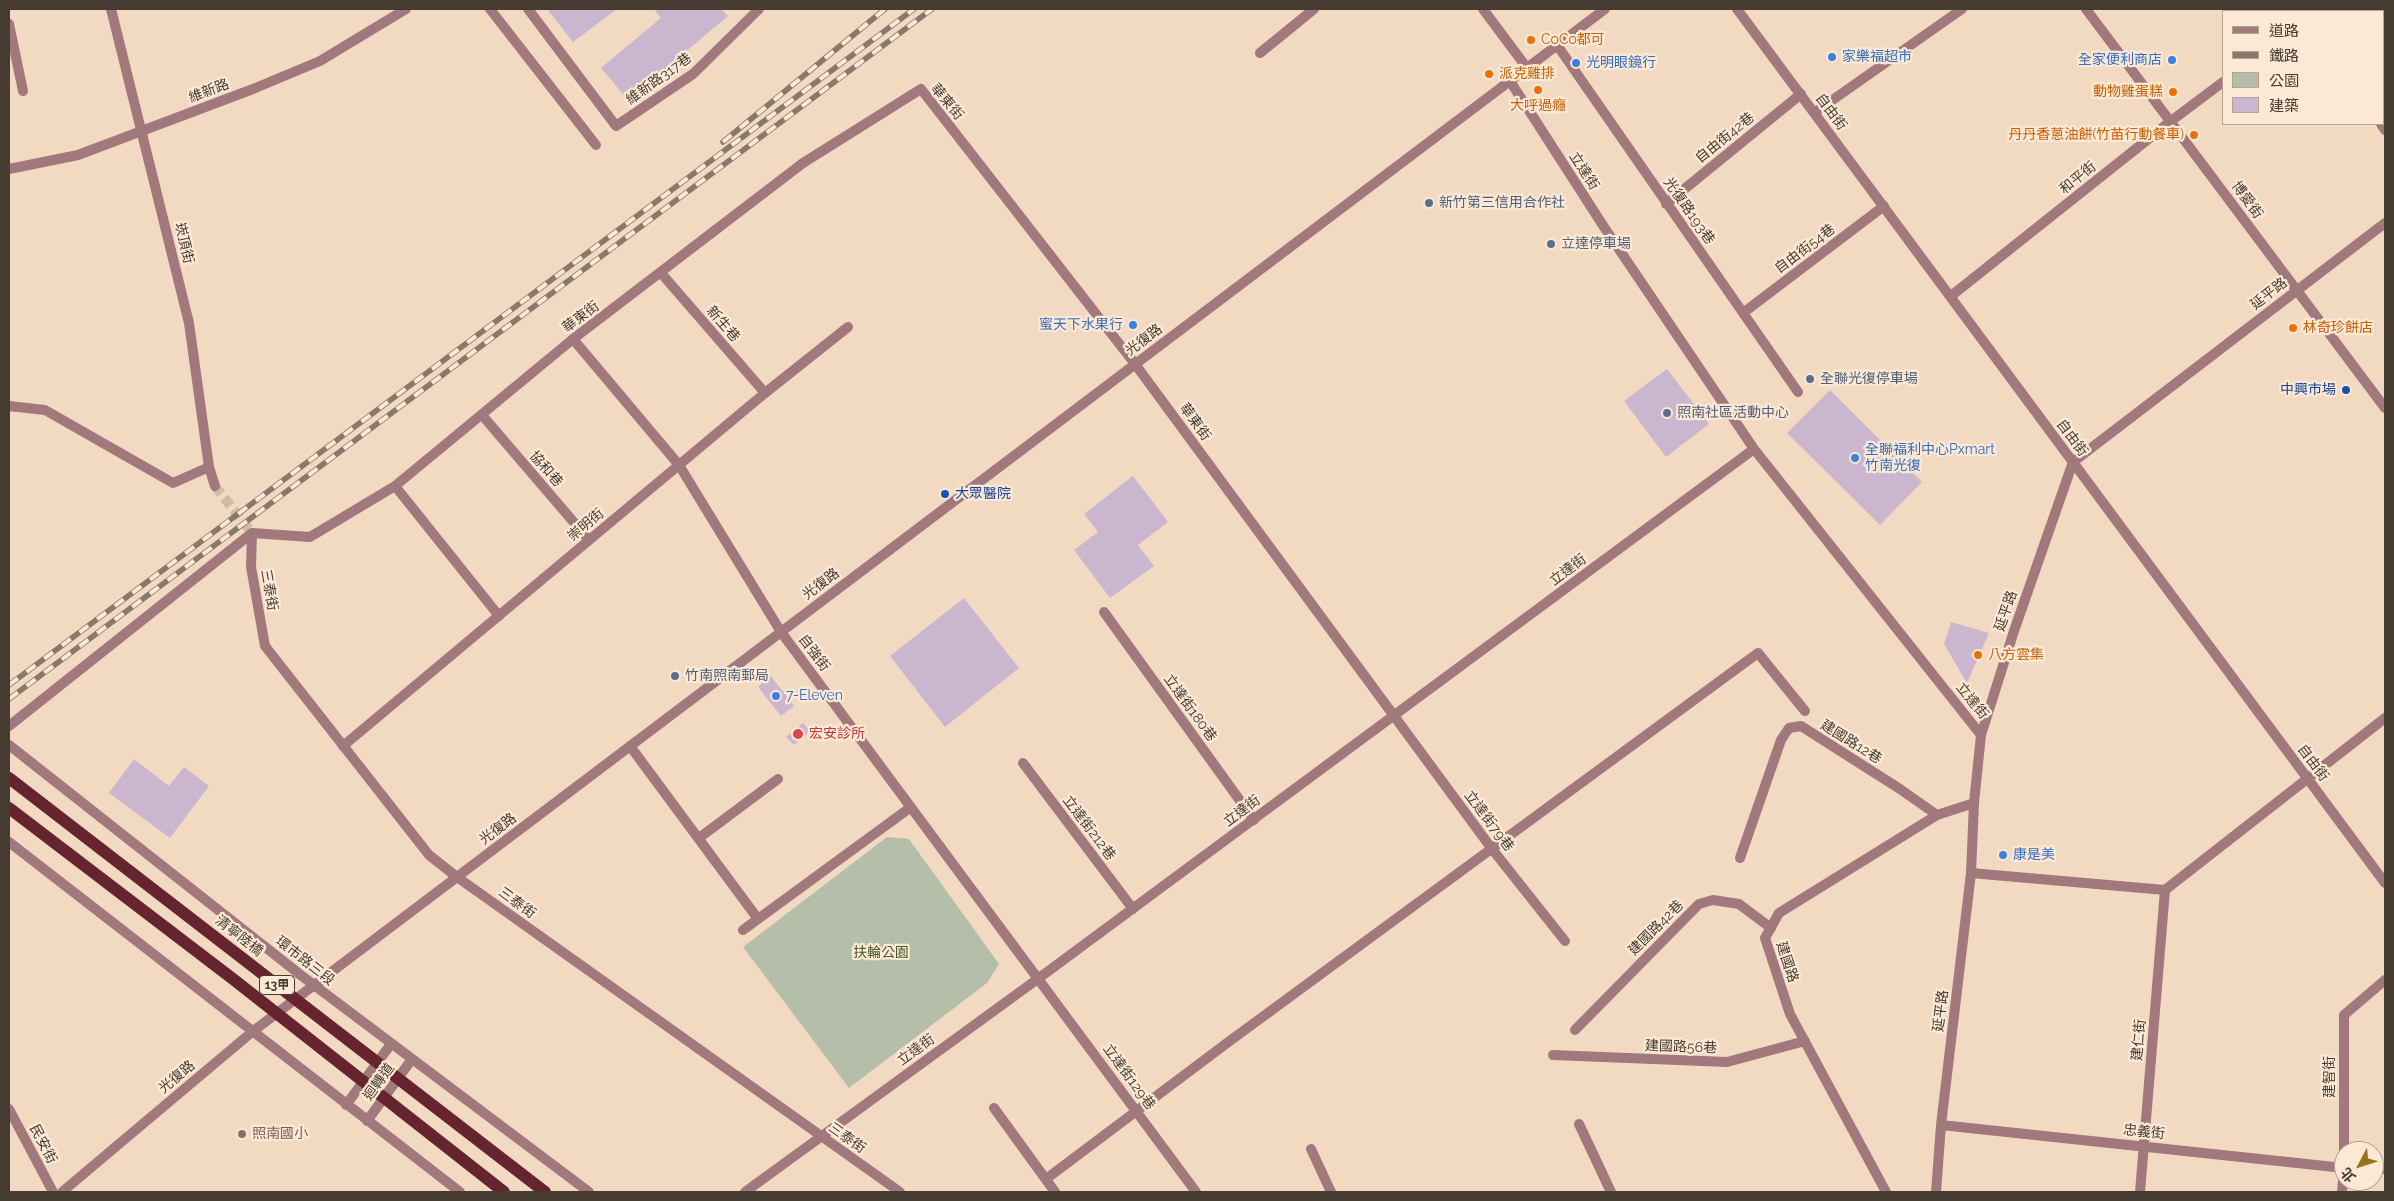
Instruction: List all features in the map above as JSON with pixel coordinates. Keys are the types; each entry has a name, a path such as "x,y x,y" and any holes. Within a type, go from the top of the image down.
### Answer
{"main road":[{"name":"清寧陸橋","path":"9,778 545,1192"},
{"name":"13甲","path":"9,808 233,979 504,1192"}],"street":[{"name":"崁頂街","path":"111,9 143,131 189,323 209,466 216,486"},
{"name":"維新路","path":"9,169 78,155 253,89 320,61 406,9"},
{"path":"490,9 596,145"},
{"name":"維新路317巷","path":"528,9 616,126 693,74 759,9"},
{"path":"1260,53 1314,9"},
{"path":"1482,9 1527,68"},
{"name":"光復路","path":"62,1192 252,1032 1605,9"},
{"name":"自由街","path":"1737,9 2385,883"},
{"path":"1814,113 1962,9"},
{"name":"博愛街","path":"2086,9 2385,408"},
{"path":"9,24 23,91"},
{"name":"光復路193巷","path":"1557,45 1798,392"},
{"name":"立達街","path":"1510,81 1604,227 1754,449 1981,735"},
{"name":"和平街","path":"1951,296 2222,83"},
{"name":"華東街","path":"252,533 310,537 395,486 573,339 803,163 921,89 1136,364 1394,716"},
{"name":"自由街42巷","path":"1666,204 1801,94"},
{"name":"自由街54巷","path":"1742,313 1884,206"},
{"name":"延平路","path":"1936,1192 1941,1125 1971,873 1974,803 1981,735 2014,631 2073,462 2385,223"},
{"name":"新生巷","path":"660,274 765,393"},
{"name":"崇明街","path":"343,746 765,393 848,327"},
{"name":"自強街","path":"573,339 679,466 781,632 1039,978"},
{"path":"9,406 45,410 173,483 209,466"},
{"name":"協和巷","path":"482,415 589,540"},
{"name":"立達街","path":"745,1192 1254,820 1754,449"},
{"path":"395,486 499,616"},
{"path":"9,726 252,533"},
{"name":"三泰街","path":"252,533 251,567 265,646 429,856 900,1192"},
{"name":"立達街180巷","path":"1104,612 1254,820"},
{"path":"1046,1179 1758,652 1805,711"},
{"name":"立達街79巷","path":"1394,716 1492,849 1565,942"},
{"path":"1971,873 2165,890 2385,718"},
{"name":"建國路12巷","path":"1740,858 1781,740 1790,728 1801,726 1938,815"},
{"name":"環市路三段","path":"9,745 314,985 589,1192"},
{"path":"630,746 758,919"},
{"name":"立達街212巷","path":"1023,763 1133,909"},
{"path":"699,838 778,779"},
{"name":"建國路","path":"1886,1192 1790,1014 1765,938 1779,913 1938,815 1974,803"},
{"path":"743,930 911,806"},
{"path":"9,842 460,1192"},
{"name":"建仁街","path":"2140,1192 2165,890"},
{"name":"建國路42巷","path":"1575,1030 1698,904 1713,900 1739,904 1771,928"},
{"name":"立達街129巷","path":"1039,978 1196,1192"},
{"name":"建智街","path":"2344,1141 2344,1015 2385,980"},
{"name":"建國路56巷","path":"1553,1055 1727,1062 1804,1041"},
{"name":"迴轉道","path":"346,1105 391,1044"},
{"name":"迴轉道","path":"367,1121 412,1059"},
{"path":"994,1108 1055,1192"},
{"name":"民安街","path":"9,1109 53,1192"},
{"path":"1579,1124 1611,1192"},
{"name":"忠義街","path":"1941,1125 2334,1167"},
{"path":"1311,1149 1331,1192"}],"green space":[{"name":"扶輪公園","path":"887,837 909,839 999,964 987,983 849,1088 743,947"}],"building":[{"path":"547,9 617,9 573,42"},
{"path":"654,9 721,9 728,16 628,100 601,68 661,18"},
{"name":"照南社區活動中心","path":"1667,369 1709,424 1666,457 1624,401"},
{"name":"全聯福利中心Pxmart 竹南光復","path":"1830,390 1922,482 1880,525 1787,433"},
{"path":"1133,476 1168,522 1138,545 1154,566 1110,598 1074,550 1098,532 1084,514"},
{"path":"964,598 1019,668 945,727 890,656"},
{"path":"1951,622 1989,633 1967,683 1944,644"},
{"name":"7-Eleven","path":"770,675 794,706 781,716 758,687"},
{"name":"宏安診所","path":"803,723 810,731 794,745 786,737"},
{"path":"134,759 169,786 184,767 209,786 170,838 109,793"}],"tunnel":[{"path":"215,486 252,533"}],"railway":[{"path":"723,142 885,9"},
{"path":"9,685 914,9"},
{"path":"9,699 932,9"}],"place":[{"name":"CoCo都可","path":"1531,40"},
{"name":"家樂福超市","path":"1832,57"},
{"name":"全家便利商店","path":"2172,60"},
{"name":"光明眼鏡行","path":"1576,63"},
{"name":"派克雞排","path":"1489,74"},
{"name":"大呼過癮","path":"1538,90"},
{"name":"動物雞蛋糕","path":"2173,92"},
{"name":"丹丹香蔥油餅(竹苖行動餐車)","path":"2194,135"},
{"name":"新竹第三信用合作社","path":"1429,203"},
{"name":"立達停車場","path":"1551,244"},
{"name":"蜜天下水果行","path":"1133,325"},
{"name":"林奇珍餅店","path":"2293,328"},
{"name":"全聯光復停車場","path":"1810,379"},
{"name":"中興市場","path":"2346,390"},
{"name":"照南社區活動中心","path":"1667,413"},
{"name":"全聯福利中心Pxmart 竹南光復","path":"1855,458"},
{"name":"大眾醫院","path":"945,494"},
{"name":"八方雲集","path":"1978,655"},
{"name":"竹南照南郵局","path":"675,676"},
{"name":"7-Eleven","path":"776,696"},
{"name":"宏安診所","path":"798,734"},
{"name":"康是美","path":"2003,855"},
{"name":"照南國小","path":"242,1134"}]}
